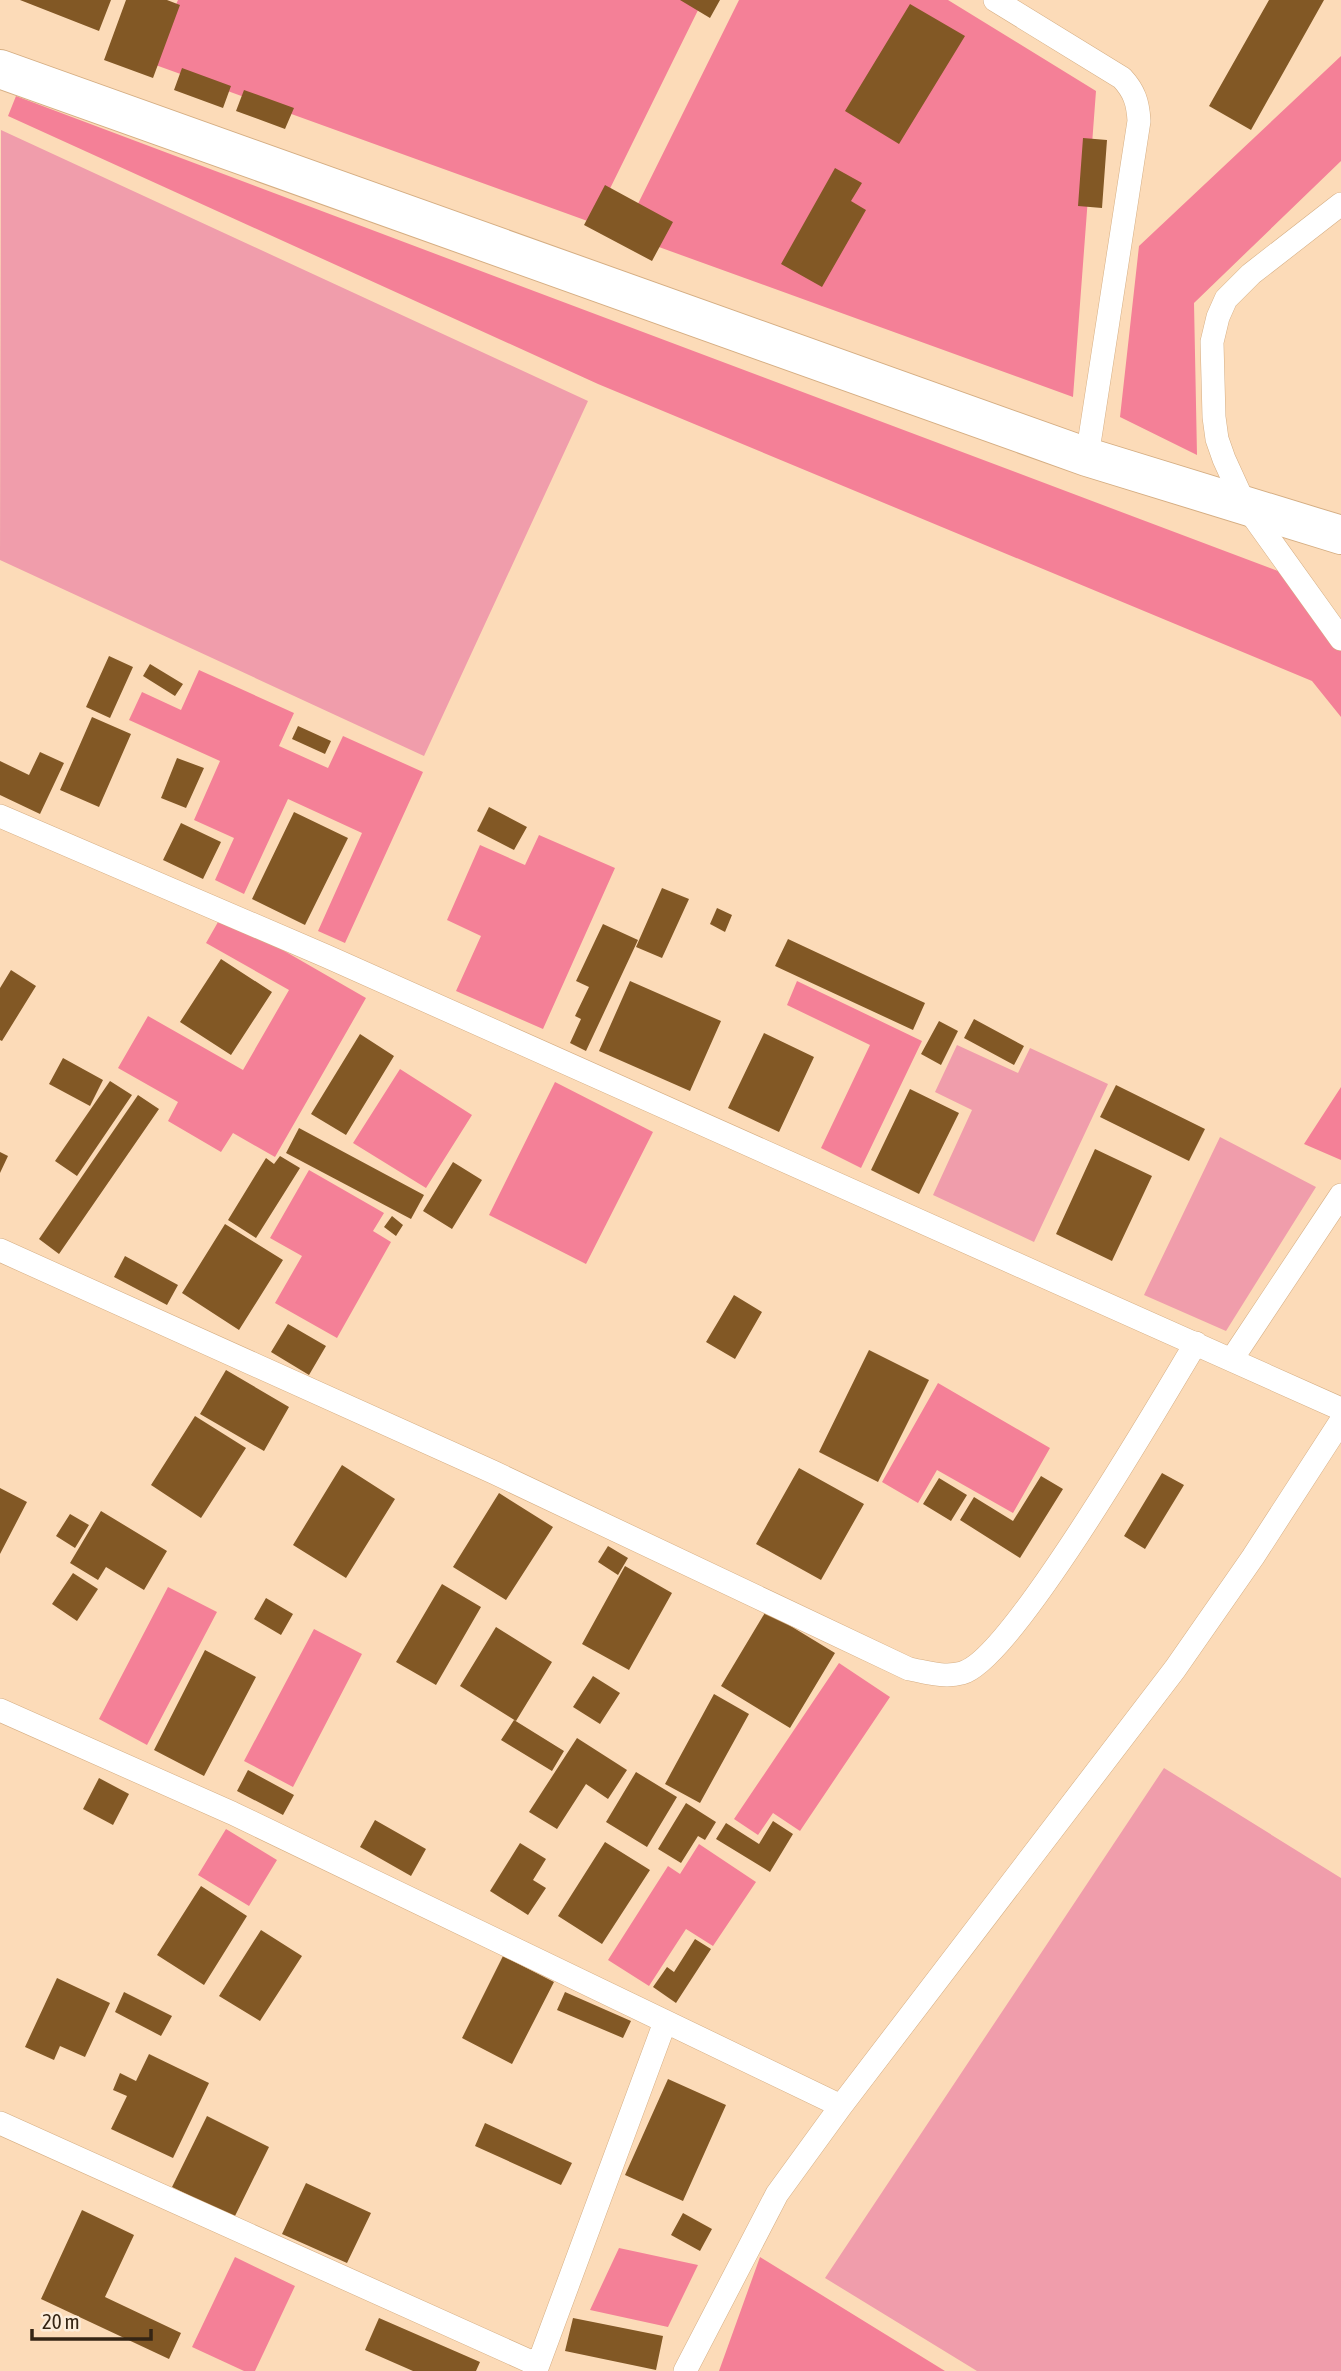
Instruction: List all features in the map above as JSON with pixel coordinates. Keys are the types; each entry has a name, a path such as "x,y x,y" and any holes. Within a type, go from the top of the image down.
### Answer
{"street":[{"path":"0,69 1087,457 1341,535"}],"lane":[{"path":"995,0 1122,78 1133,91 1138,106 1139,121 1087,457"},
{"path":"1341,204 1251,274 1226,299 1217,317 1212,342 1217,439 1245,505 1341,639"},
{"path":"0,816 339,962 1341,1409"},
{"path":"1232,1359 1341,1195"},
{"path":"0,1250 493,1472 909,1669 940,1675 964,1673 991,1654 1052,1575 1196,1343"},
{"path":"685,2371 777,2194 841,2106 1175,1669 1341,1421"},
{"path":"0,1710 232,1814 841,2106"},
{"path":"0,2123 538,2368 665,2022"}],"shaded area":[{"path":"178,0 703,0 593,223 150,63"},
{"path":"739,0 948,0 1096,91 1073,397 623,234"},
{"path":"1341,56 1341,161 1194,303 1197,455 1120,417 1139,246"},
{"path":"16,96 1302,580 1341,640 1341,717 1312,681 598,384 8,116"},
{"path":"1,130 588,401 424,756 0,560"},
{"path":"199,670 294,713 279,746 328,768 343,736 423,772 345,943 318,931 362,833 288,799 244,894 215,880 234,838 194,820 220,761 129,720 142,692 181,710"},
{"path":"539,835 615,868 543,1029 456,991 481,936 447,920 480,845 525,865"},
{"path":"222,915 366,998 275,1157 233,1133 221,1152 168,1121 178,1102 118,1068 148,1016 243,1070 289,990 206,943"},
{"path":"797,981 922,1041 861,1168 821,1148 870,1045 787,1005"},
{"path":"957,1045 1018,1073 1030,1048 1108,1084 1034,1242 933,1195 972,1110 935,1092"},
{"path":"400,1069 472,1115 426,1188 353,1143"},
{"path":"555,1082 653,1132 586,1264 489,1215"},
{"path":"1341,1087 1341,1160 1304,1144"},
{"path":"1220,1137 1316,1187 1226,1331 1144,1295"},
{"path":"309,1170 384,1213 373,1231 391,1242 337,1338 275,1303 302,1256 270,1238"},
{"path":"938,1383 1050,1448 1013,1513 937,1470 918,1503 882,1482"},
{"path":"168,1587 217,1612 147,1745 99,1719"},
{"path":"314,1629 362,1654 293,1787 244,1761"},
{"path":"839,1663 890,1697 800,1831 773,1813 758,1835 734,1819"},
{"path":"1164,1768 1341,1878 1341,2371 977,2371 825,2278"},
{"path":"226,1829 277,1860 249,1906 198,1875"},
{"path":"699,1844 756,1882 713,1946 686,1929 649,1986 608,1960 668,1866 680,1874"},
{"path":"619,2248 698,2265 668,2327 590,2310"},
{"path":"235,2257 295,2286 255,2371 244,2371 192,2347"},
{"path":"760,2257 945,2371 719,2371"}],"building":[{"path":"20,0 111,0 99,31"},
{"path":"126,0 167,0 180,5 153,78 104,60"},
{"path":"680,0 720,0 710,18"},
{"path":"1269,0 1324,0 1251,130 1209,106"},
{"path":"910,4 965,36 899,144 845,111"},
{"path":"182,68 231,86 223,108 174,90"},
{"path":"244,90 294,108 285,129 236,111"},
{"path":"1083,138 1107,140 1102,208 1078,206"},
{"path":"835,168 862,183 851,201 866,210 822,287 781,264"},
{"path":"605,185 673,222 652,261 584,225"},
{"path":"109,656 133,667 110,718 86,707"},
{"path":"150,664 183,684 175,696 143,676"},
{"path":"92,717 131,734 99,807 60,790"},
{"path":"298,726 331,741 325,754 292,739"},
{"path":"40,752 64,763 40,814 0,795 0,761 29,775"},
{"path":"177,758 204,768 186,808 161,798"},
{"path":"489,807 527,827 514,850 477,831"},
{"path":"294,812 348,838 305,925 252,899"},
{"path":"181,823 221,842 203,879 163,860"},
{"path":"662,888 689,899 662,958 636,947"},
{"path":"717,908 732,915 725,932 710,924"},
{"path":"603,924 638,940 586,1051 570,1043 581,1019 575,1016 589,987 576,981"},
{"path":"788,939 925,1003 913,1030 775,966"},
{"path":"221,959 272,992 231,1055 180,1022"},
{"path":"11,970 36,986 2,1041 0,988"},
{"path":"630,981 721,1021 690,1091 599,1051"},
{"path":"974,1019 1024,1046 1014,1065 964,1038"},
{"path":"939,1021 958,1031 941,1065 921,1054"},
{"path":"764,1033 814,1057 779,1132 728,1108"},
{"path":"360,1034 394,1056 346,1135 311,1114"},
{"path":"63,1058 103,1080 90,1106 49,1084"},
{"path":"110,1081 132,1095 77,1176 55,1161"},
{"path":"1116,1085 1205,1129 1189,1161 1100,1117"},
{"path":"910,1089 959,1113 919,1194 871,1170"},
{"path":"138,1095 159,1109 59,1254 39,1239"},
{"path":"299,1128 424,1195 411,1219 286,1153"},
{"path":"1095,1149 1152,1176 1112,1261 1056,1234"},
{"path":"0,1152 8,1156 0,1173"},
{"path":"280,1156 300,1168 256,1238 228,1220 266,1158 274,1164"},
{"path":"453,1162 482,1180 452,1229 423,1211"},
{"path":"392,1216 403,1225 396,1236 384,1227"},
{"path":"225,1224 283,1260 239,1330 182,1293"},
{"path":"125,1256 178,1285 167,1305 114,1277"},
{"path":"734,1295 762,1312 735,1359 706,1342"},
{"path":"288,1324 326,1346 309,1375 271,1352"},
{"path":"869,1350 929,1380 878,1482 819,1452"},
{"path":"226,1370 289,1407 264,1451 200,1414"},
{"path":"195,1416 246,1448 201,1518 151,1485"},
{"path":"342,1465 395,1499 346,1578 293,1545"},
{"path":"799,1468 864,1504 821,1580 756,1544"},
{"path":"1162,1473 1184,1485 1145,1549 1124,1536"},
{"path":"1041,1476 1063,1489 1020,1558 960,1520 974,1497 1013,1521"},
{"path":"939,1478 967,1495 951,1521 923,1504"},
{"path":"0,1488 27,1502 0,1554"},
{"path":"499,1493 553,1527 506,1600 453,1567"},
{"path":"101,1511 167,1551 144,1590 106,1567 98,1580 70,1563"},
{"path":"70,1514 89,1525 75,1548 56,1536"},
{"path":"608,1546 628,1558 618,1575 598,1562"},
{"path":"625,1566 672,1593 629,1670 582,1644"},
{"path":"73,1573 98,1589 77,1621 52,1604"},
{"path":"442,1584 481,1607 436,1685 396,1662"},
{"path":"266,1598 293,1614 281,1635 254,1619"},
{"path":"766,1611 835,1653 790,1728 721,1686"},
{"path":"496,1627 552,1662 516,1721 460,1686"},
{"path":"205,1650 256,1677 204,1776 154,1750"},
{"path":"593,1676 620,1693 600,1724 573,1707"},
{"path":"714,1694 749,1714 700,1803 665,1784"},
{"path":"514,1720 564,1751 552,1771 501,1740"},
{"path":"577,1738 627,1770 608,1799 586,1784 557,1829 529,1812"},
{"path":"248,1770 294,1795 283,1815 237,1791"},
{"path":"636,1772 677,1797 647,1847 606,1822"},
{"path":"99,1778 129,1794 113,1825 83,1809"},
{"path":"686,1803 716,1822 705,1840 698,1836 681,1863 658,1849"},
{"path":"375,1820 426,1849 411,1876 360,1847"},
{"path":"773,1821 793,1834 770,1872 716,1839 726,1823 759,1844"},
{"path":"605,1842 650,1870 602,1944 558,1916"},
{"path":"520,1843 546,1859 533,1880 546,1888 528,1915 490,1891"},
{"path":"201,1886 247,1916 204,1985 157,1955"},
{"path":"261,1930 302,1956 260,2021 219,1996"},
{"path":"695,1939 711,1949 676,2003 653,1987 667,1967 674,1972"},
{"path":"503,1956 554,1982 512,2064 462,2038"},
{"path":"57,1978 110,2003 85,2057 60,2046 54,2060 25,2047"},
{"path":"124,1992 172,2016 161,2036 115,2012"},
{"path":"565,1992 631,2021 623,2038 557,2010"},
{"path":"149,2054 209,2083 173,2158 111,2129 127,2096 113,2090 120,2073 136,2081"},
{"path":"668,2079 726,2105 683,2201 625,2175"},
{"path":"207,2116 269,2147 234,2218 172,2187"},
{"path":"485,2123 572,2163 561,2185 475,2146"},
{"path":"306,2183 371,2213 347,2263 282,2234"},
{"path":"82,2210 134,2235 105,2297 181,2333 169,2359 41,2299"},
{"path":"683,2213 712,2229 700,2251 671,2235"},
{"path":"379,2318 480,2362 476,2371 413,2371 365,2350"},
{"path":"573,2318 663,2336 656,2370 565,2351"}]}
